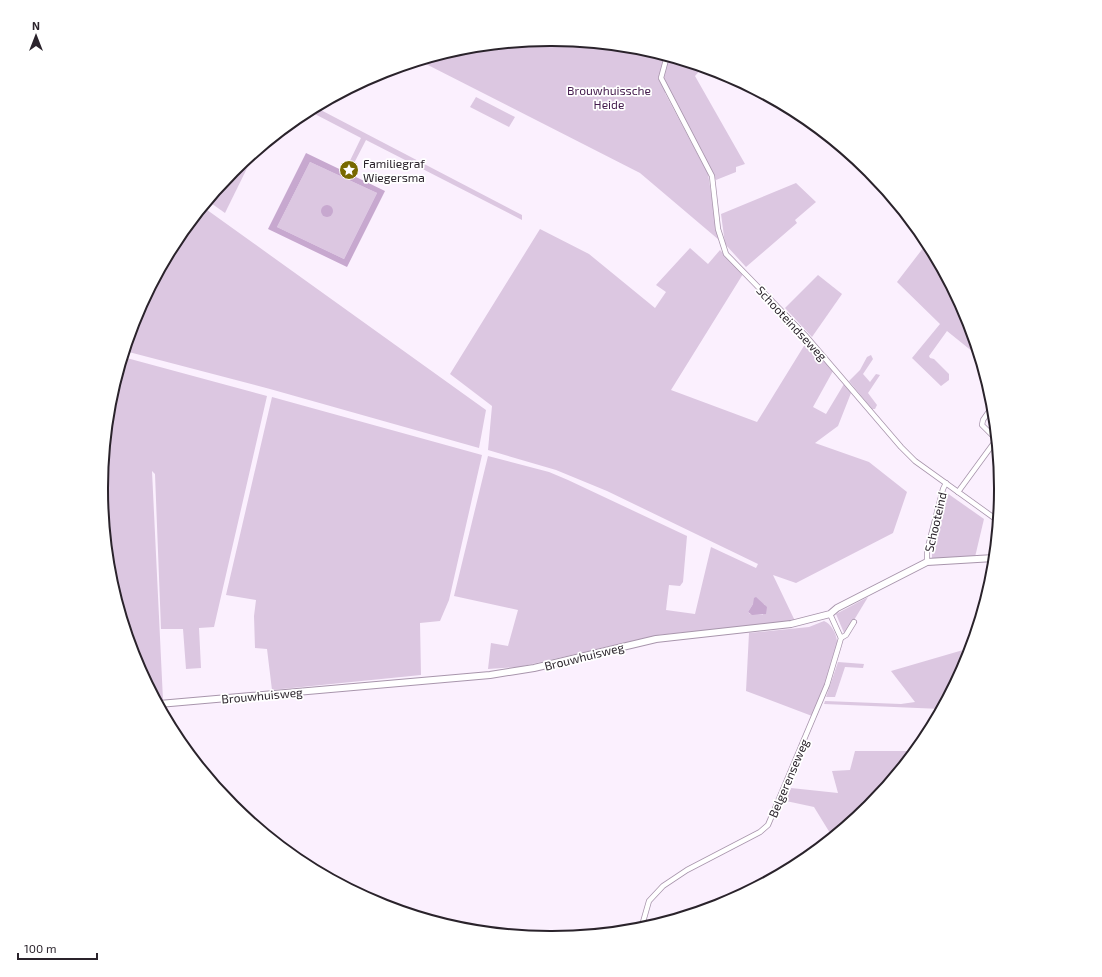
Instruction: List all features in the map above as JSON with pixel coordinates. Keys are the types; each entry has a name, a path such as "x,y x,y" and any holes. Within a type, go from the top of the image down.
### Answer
{"street":[{"name":"Schooteindseweg","path":"666,61 661,78 712,176 718,229 726,254 805,335 901,447 946,483 993,517"},
{"path":"987,414 983,420 982,425 990,434"},
{"path":"958,492 992,446"},
{"name":"Schooteind","path":"927,562 927,551 943,488 946,483"},
{"name":"Brouwhuisweg","path":"164,703 510,672 534,668 656,639 791,624 830,614 837,608 927,562 988,558"},
{"path":"830,614 841,638"},
{"name":"Belgerenseweg","path":"643,921 649,901 663,886 687,870 760,832 768,825 827,685 841,638 846,635 854,622"}],"green space":[{"name":"Brouwhuissche Heide","path":"551,46 609,50 666,61 699,71 695,76 745,164 736,167 736,172 716,180 668,87 665,93 708,174 719,240 640,173 426,64 493,50"},
{"path":"476,97 515,117 509,127 470,107"},
{"path":"322,110 522,215 522,220 366,140 349,173 345,171 361,138 315,114"},
{"path":"310,162 377,193 344,259 277,227"},
{"path":"248,167 225,213 212,204"},
{"path":"796,183 816,202 795,220 797,223 746,267 725,244 721,214"},
{"path":"207,210 486,410 479,448 270,389 130,352 142,319 168,267 183,243"},
{"path":"540,229 589,254 655,308 666,292 656,285 690,248 708,264 720,250 743,274 671,390 757,422 807,341 833,371 813,407 826,414 844,384 851,393 838,426 815,443 869,462 907,492 893,533 796,583 773,575 795,621 658,635 519,667 488,669 491,643 508,646 518,610 454,596 488,456 549,472 687,536 683,582 680,586 669,585 666,610 695,614 711,547 756,568 758,564 607,491 556,470 488,450 492,406 450,374","holes":["760,602 765,605 763,615 750,614 748,612 753,604"]},
{"path":"923,249 948,293 960,319 971,351 947,331 929,356 949,374 949,380 941,386 912,358 940,324 897,282"},
{"path":"818,275 842,294 812,337 785,308"},
{"path":"871,355 873,359 863,374 870,382 876,374 880,375 868,393 877,405 875,409 872,409 849,381 860,370 867,357"},
{"path":"128,358 267,396 214,627 199,628 201,668 186,669 183,629 161,629 155,474 152,471 163,700 142,658 132,631 117,575 109,517 108,488 112,431 117,402"},
{"path":"272,397 482,455 449,600 440,621 420,623 421,675 272,690 267,649 255,648 254,616 256,600 226,595"},
{"path":"947,493 984,519 975,557 932,559 932,553"},
{"path":"868,597 848,630 844,633 836,614"},
{"path":"824,621 827,622 834,630 837,644 830,671 812,716 746,691 749,633 809,627"},
{"path":"963,650 948,684 935,709 824,704 825,701 901,704 915,702 891,671"},
{"path":"838,662 864,664 863,668 845,667 835,697 826,697"},
{"path":"855,751 907,751 884,780 864,801 829,832 814,807 786,801 791,788 838,793 832,771 850,770"}],"shaded area":[{"path":"306,153 385,191 347,267 268,229","holes":["310,162 377,193 344,259 277,227"]},
{"path":"325,205 329,205 333,211 329,217 325,217 321,213 321,209"},
{"path":"756,597 767,607 766,614 752,615 748,612 753,604 754,598"}],"place":[{"name":"Familiegraf Wiegersma","path":"349,170"}]}
